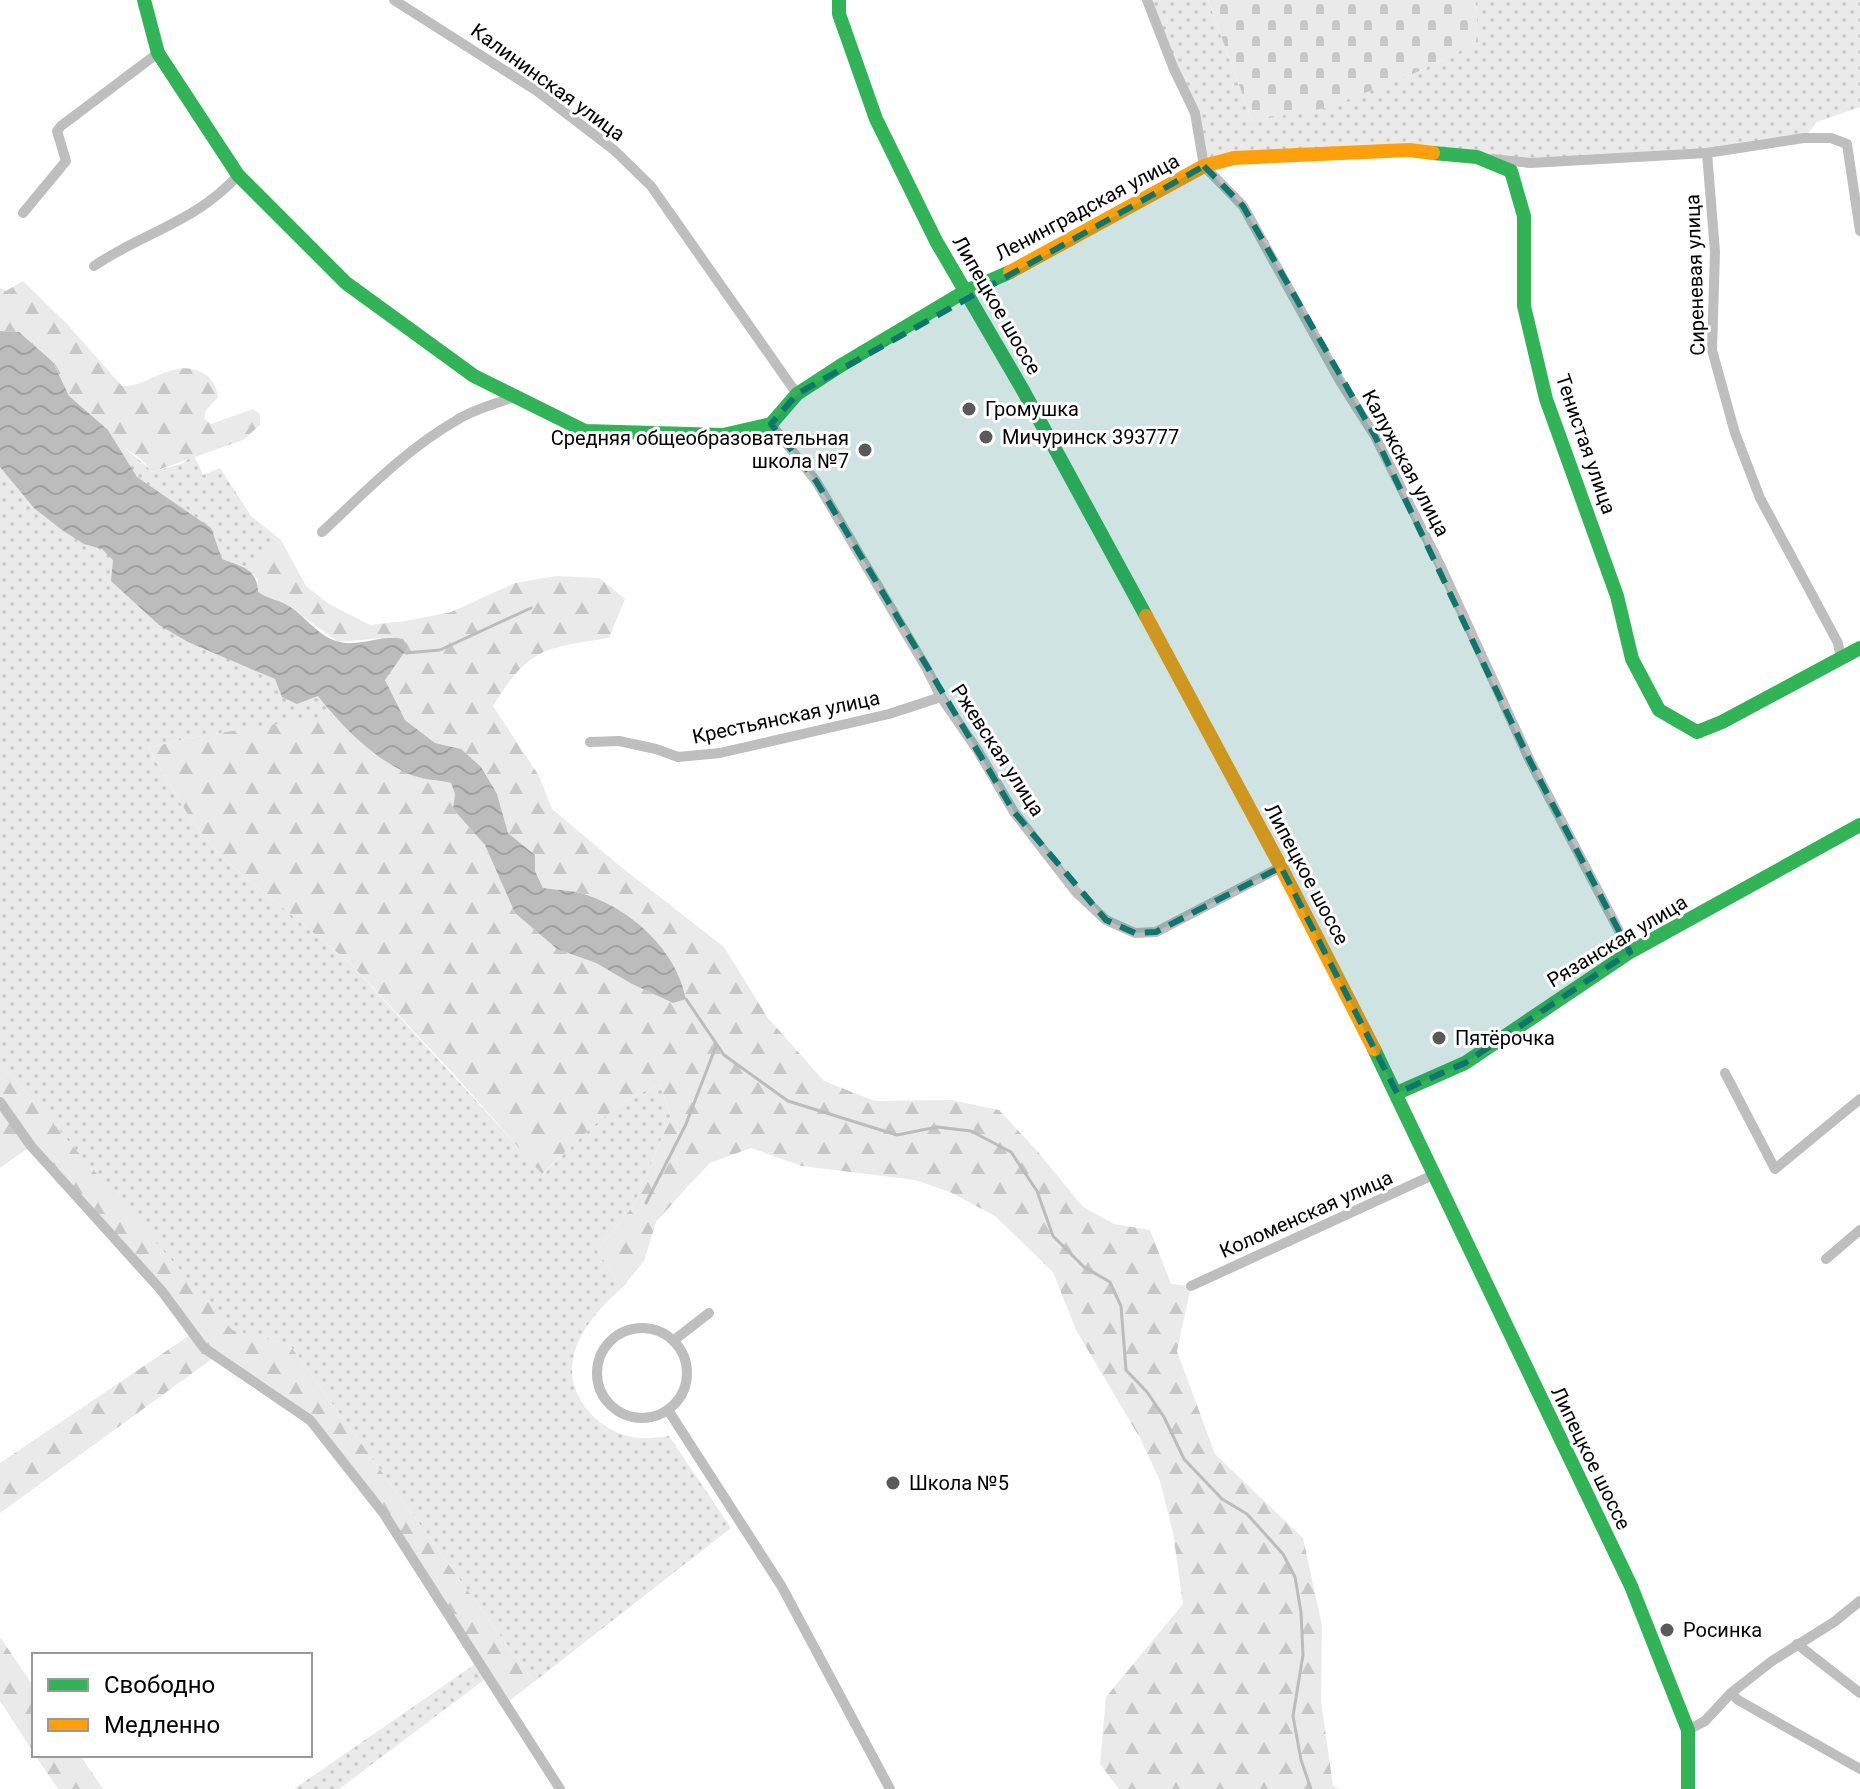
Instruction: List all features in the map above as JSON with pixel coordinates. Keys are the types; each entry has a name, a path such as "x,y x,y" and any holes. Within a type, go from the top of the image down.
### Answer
{"street":[{"path":"144,0 158,53 238,175 346,283 474,376 585,431 723,435 771,424"},
{"name":"Калининская улица","path":"394,0 409,4 537,91 614,150 642,177 797,394"},
{"name":"Липецкое шоссе","path":"839,0 839,14 876,119 964,292 1024,392 1281,867 1397,1093 1631,1586 1688,1730 1688,1789"},
{"path":"1147,0 1195,113 1204,166"},
{"path":"23,213 66,161 57,131 61,126 158,53"},
{"path":"1477,157 1530,163 1707,153 1804,138 1831,138 1847,144 1860,231"},
{"name":"Тенистая улица","path":"1204,166 1234,158 1409,150 1477,157 1511,171 1524,216 1524,306 1546,399 1617,596 1632,659 1659,710 1697,732 1722,722 1860,648"},
{"name":"Сиреневая улица","path":"1707,153 1715,252 1712,350 1735,433 1760,498 1838,643 1841,658"},
{"name":"Ленинградская улица","path":"771,424 797,394 964,292 1020,268 1204,166"},
{"name":"Калужская улица","path":"1204,166 1243,206 1340,381 1375,436 1441,567 1530,761 1630,952"},
{"path":"94,266 197,211 220,195 238,175"},
{"path":"322,532 378,478 418,445 460,418 515,396"},
{"name":"Ржевская улица","path":"771,424 816,481 941,697 1014,812 1076,892 1106,920 1135,933 1156,932 1281,867"},
{"name":"Крестьянская улица","path":"590,742 619,741 678,757 720,753 889,714 941,697"},
{"name":"Рязанская улица","path":"1397,1093 1465,1063 1630,952 1860,825"},
{"path":"1725,1073 1775,1169 1860,1099"},
{"path":"0,1102 31,1146 161,1290 204,1348 310,1420 384,1514 560,1789"},
{"name":"Коломенская улица","path":"1191,1286 1435,1174"},
{"path":"1826,1259 1860,1230"},
{"path":"673,1341 709,1313"},
{"path":"650,1329 673,1341 682,1354 686,1377 679,1399 668,1410 644,1418 620,1412 603,1395 597,1371 605,1347 625,1331 650,1329"},
{"path":"668,1410 782,1587 890,1789"},
{"path":"1688,1730 1705,1721 1731,1693 1860,1601"},
{"path":"1797,1644 1860,1693"},
{"path":"1731,1693 1738,1700 1860,1769"}],"highlighted area":[{"path":"1204,166 1243,206 1375,436 1530,761 1630,952 1465,1063 1397,1093 1281,867 1156,932 1135,933 1106,920 1014,812 816,481 771,424 797,394"}],"green space":[{"path":"1147,0 1208,0 1252,121 1411,75 1478,42 1475,0 1860,0 1860,107 1817,122 1804,138 1707,153 1530,163 1409,150 1204,166 1195,113"},
{"path":"1208,0 1475,0 1478,42 1411,75 1326,108 1252,121"},
{"path":"23,281 68,325 122,386 180,368 201,372 213,382 218,397 206,410 204,418 211,424 253,409 260,414 260,425 243,440 152,472 140,458 115,442 108,430 69,396 53,362 19,332 0,331 0,288 6,291"},
{"path":"0,331 152,472 181,464 194,455 203,475 220,468 251,516 281,540 249,569 333,716 189,738 148,748 188,815 221,857 350,963 543,1174 612,1111 660,1085 671,1116 634,1205 597,1250 622,1288 595,1315 585,1330 573,1362 573,1379 578,1396 590,1413 609,1428 636,1438 669,1436 731,1528 534,1682 289,1344 232,1331 12,1076 0,1069"},
{"path":"281,540 306,586 329,604 370,625 451,612 515,583 556,576 599,578 625,599 609,638 554,648 540,654 517,672 493,706 539,776 552,809 724,947 768,1018 824,1081 875,1101 951,1100 999,1110 1083,1207 1114,1224 1150,1230 1171,1284 1191,1286 1177,1351 1215,1454 1303,1538 1322,1626 1321,1701 1333,1786 1340,1789 1119,1789 1100,1764 1106,1697 1183,1604 1173,1533 1160,1481 1140,1438 1076,1330 1053,1272 995,1216 950,1192 915,1180 802,1166 751,1148 710,1163 688,1186 656,1222 644,1261 622,1288 597,1250 634,1205 671,1116 660,1085 612,1111 542,1174 350,963 221,857 188,815 148,748 189,738 333,715 389,763 416,777 451,783 455,794 453,809 485,845 515,913 557,949 596,963 673,1003 686,998 673,964 650,934 635,922 587,895 543,888 535,871 535,855 508,833 497,794 461,749 435,743 405,720 385,680 394,637 338,642 286,604 270,600 258,592 258,580 248,569"},
{"path":"0,1069 12,1076 232,1330 289,1344 534,1682 505,1704 384,1514 310,1420 216,1356 0,1513 0,1463 193,1333 31,1146 0,1168"},
{"path":"0,1637 32,1684 32,1750 0,1701"},
{"path":"478,1662 488,1677 339,1789 294,1789"},
{"path":"36,1757 81,1757 103,1789 58,1789"}],"water":[{"path":"0,331 19,332 53,362 69,396 108,430 137,477 211,528 222,559 251,573 258,592 287,605 332,640 348,643 403,639 408,647 385,680 405,720 435,743 461,749 481,767 497,794 508,833 535,855 535,871 543,888 587,895 636,922 673,964 686,999 673,1003 596,963 557,949 515,913 485,845 453,809 455,794 451,783 414,776 387,762 349,731 318,696 297,704 282,697 275,679 188,642 159,625 111,581 113,560 102,549 84,544 34,508 0,467"}],"waterway":[{"path":"406,653 440,650 531,608"},
{"path":"686,999 724,1055 788,1101 897,1135 937,1127 971,1131 1011,1152 1037,1191 1053,1236 1084,1267 1110,1282 1121,1306 1126,1370 1147,1392 1164,1417 1184,1459 1222,1499 1247,1514 1283,1554 1295,1577 1303,1655 1293,1716 1301,1760 1311,1789"},
{"path":"646,1203 686,1124 716,1046"}],"traffic: fast":[{"path":"144,0 158,53 238,175 346,283 474,376 585,431 723,435 771,424 797,394 840,366 964,292 1010,272"},
{"path":"839,0 839,14 876,119 936,241 1024,392 1146,616"},
{"path":"1433,153 1477,157 1511,171 1524,216 1524,306 1546,399 1617,596 1632,659 1659,710 1697,732 1722,722 1860,648"},
{"path":"1397,1093 1465,1063 1630,952 1860,825"},
{"path":"1374,1049 1631,1586 1688,1730 1688,1789"}],"traffic: slow":[{"path":"1010,272 1204,166 1234,158 1409,150 1433,153"},
{"path":"1146,616 1281,867 1374,1049"}],"place":[{"name":"Громушка","path":"969,409"},
{"name":"Мичуринск 393777","path":"986,437"},
{"name":"Средняя общеобразовательная школа №7","path":"865,450"},
{"name":"Пятёрочка","path":"1439,1038"},
{"name":"Школа №5","path":"893,1483"},
{"name":"Росинка","path":"1667,1630"}]}
